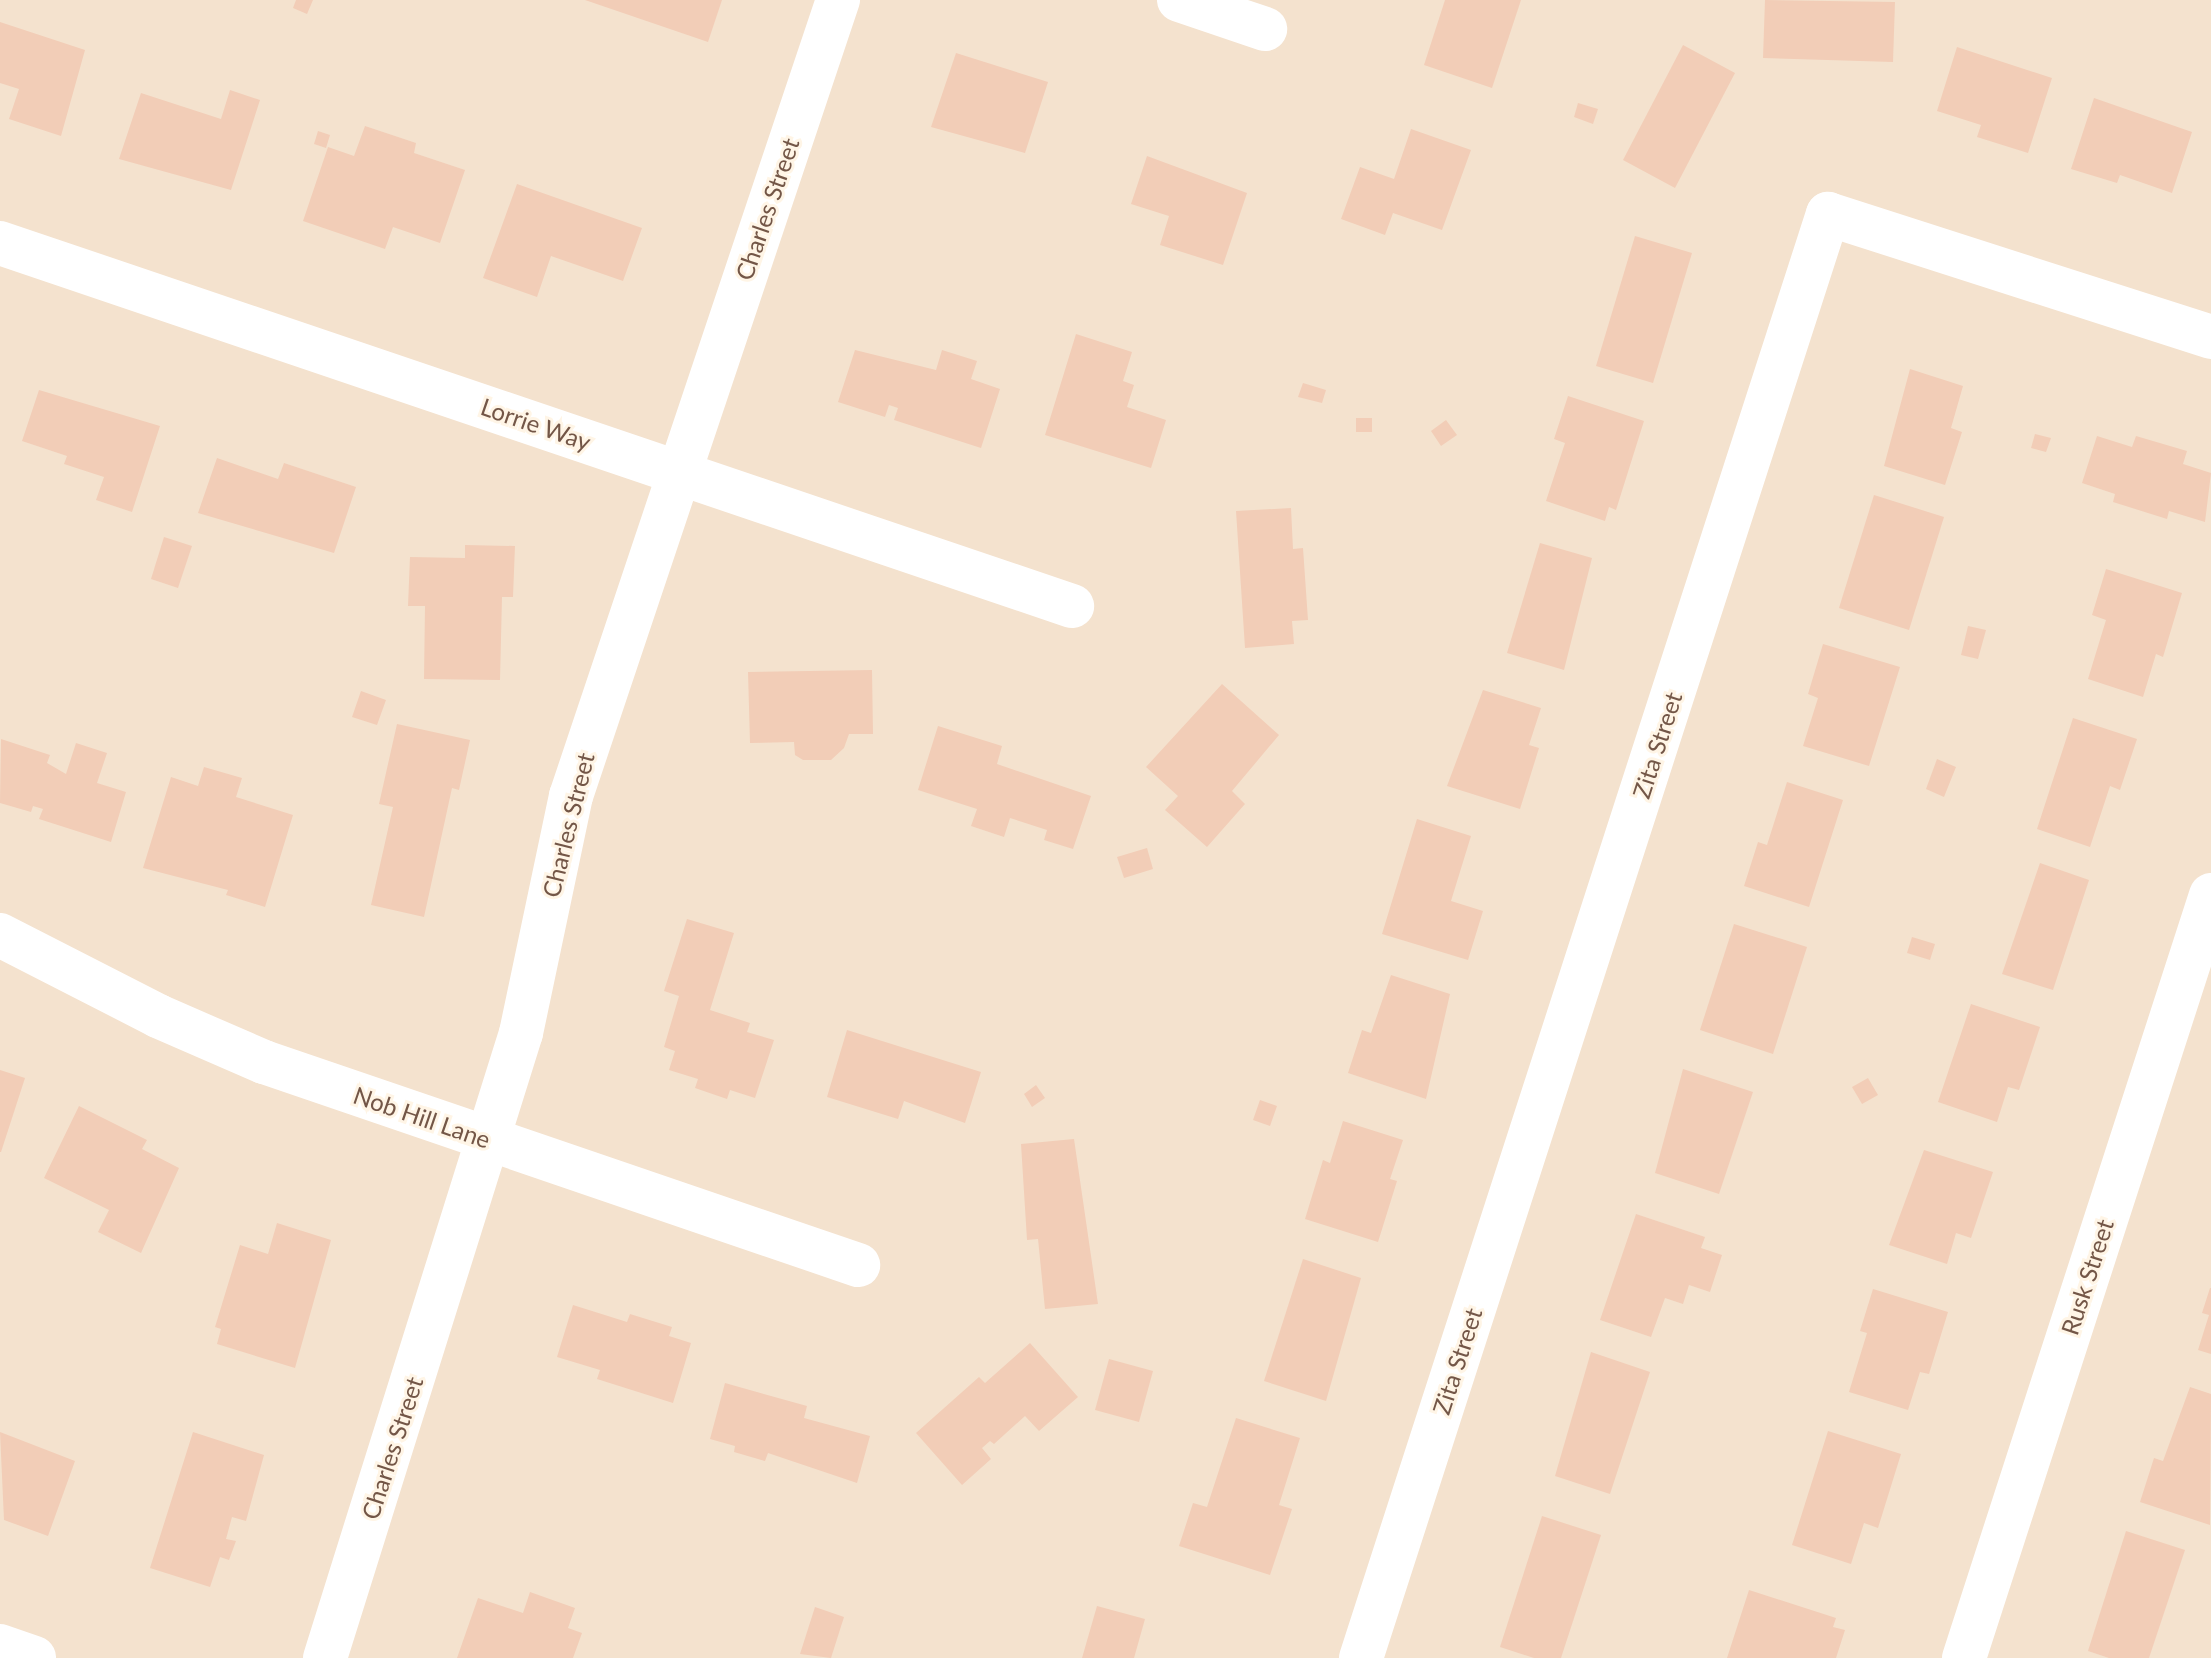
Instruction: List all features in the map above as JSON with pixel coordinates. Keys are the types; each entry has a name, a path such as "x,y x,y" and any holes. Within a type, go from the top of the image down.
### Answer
{"street":[{"name":"Charles Street","path":"325,1658 490,1140 521,1033 571,796 838,0"},
{"path":"1179,0 1265,29"},
{"name":"Zita Street","path":"1361,1658 1828,214 2211,337"},
{"name":"Lorrie Way","path":"0,243 1072,606"},
{"name":"Rusk Street","path":"1964,1658 2211,895"},
{"name":"Nob Hill Lane","path":"0,935 158,1016 264,1062 858,1265"},
{"path":"0,1646 34,1658"}],"shaded area":[{"path":"0,0 2211,0 2211,1658 0,1658"}],"building":[{"path":"296,0 313,0 307,14 293,8"},
{"path":"585,0 722,0 708,42"},
{"path":"1445,0 1521,0 1492,88 1424,65"},
{"path":"1765,0 1895,2 1893,62 1763,58"},
{"path":"0,22 85,50 61,136 9,119 19,89 0,83"},
{"path":"1683,45 1735,73 1675,188 1623,160"},
{"path":"1957,47 2052,78 2028,153 1977,137 1981,125 1937,111"},
{"path":"956,53 1048,82 1025,153 931,127"},
{"path":"230,90 260,100 231,190 119,159 141,93 221,119"},
{"path":"2094,98 2192,132 2172,193 2120,175 2117,183 2071,169"},
{"path":"1578,103 1598,109 1593,124 1574,117"},
{"path":"365,126 416,143 414,153 465,170 440,243 393,227 385,249 303,221 328,147 354,156"},
{"path":"1411,129 1471,150 1442,230 1393,213 1385,235 1341,219 1360,167 1394,179"},
{"path":"318,131 330,135 326,148 314,144"},
{"path":"1147,156 1247,193 1223,265 1160,245 1169,216 1131,204"},
{"path":"517,184 642,228 623,281 551,256 537,297 483,278"},
{"path":"1635,236 1692,253 1653,383 1596,366"},
{"path":"1076,334 1132,352 1123,381 1134,385 1127,407 1166,420 1151,468 1045,435"},
{"path":"855,350 936,370 942,350 977,361 971,379 1000,389 981,448 894,420 898,408 889,405 885,417 838,402"},
{"path":"1910,369 1963,386 1951,428 1962,432 1945,485 1884,466"},
{"path":"1303,383 1326,390 1322,403 1298,397"},
{"path":"39,390 160,426 132,512 96,500 104,477 64,464 67,456 22,441"},
{"path":"1568,396 1644,421 1616,510 1609,507 1605,521 1546,501 1565,443 1554,439"},
{"path":"1356,418 1372,418 1372,432 1356,432"},
{"path":"1446,420 1457,435 1441,446 1431,431"},
{"path":"2035,434 2051,438 2046,452 2031,448"},
{"path":"2097,436 2132,447 2136,436 2187,451 2183,464 2211,473 2205,522 2169,511 2167,519 2113,502 2115,494 2082,483"},
{"path":"217,458 278,479 284,463 356,487 334,553 198,513"},
{"path":"1874,495 1944,517 1909,630 1839,608"},
{"path":"1291,508 1293,549 1303,548 1308,620 1292,621 1294,644 1245,648 1236,511"},
{"path":"164,537 192,546 178,588 151,579"},
{"path":"1540,543 1592,558 1564,670 1507,653"},
{"path":"465,545 515,546 513,597 502,597 500,680 424,679 425,606 408,606 410,557 465,558"},
{"path":"2106,569 2182,593 2163,657 2156,654 2143,697 2088,679 2106,620 2092,615"},
{"path":"1968,626 1986,630 1978,659 1961,655"},
{"path":"1823,644 1900,667 1869,766 1803,746 1818,698 1808,694"},
{"path":"872,670 873,734 849,734 844,748 831,760 803,760 795,755 794,742 750,743 748,672"},
{"path":"1222,684 1279,735 1232,791 1245,804 1207,847 1165,810 1178,796 1146,767"},
{"path":"1483,690 1541,708 1529,745 1539,748 1520,809 1447,786"},
{"path":"361,691 386,700 377,725 352,717"},
{"path":"2073,718 2137,739 2120,790 2110,786 2090,847 2037,829"},
{"path":"397,724 470,740 459,790 452,788 424,917 371,905 393,807 379,804"},
{"path":"938,726 1002,746 997,764 1091,796 1073,849 1044,840 1047,830 1010,818 1004,837 971,826 977,809 918,790"},
{"path":"1,739 50,755 47,763 66,774 76,743 107,753 97,783 126,792 111,842 39,819 43,809 33,806 31,812 0,803"},
{"path":"1937,759 1956,767 1944,797 1926,789"},
{"path":"204,767 242,778 236,797 293,815 265,907 226,895 228,890 143,868 171,777 198,786"},
{"path":"1787,782 1843,800 1809,907 1744,886 1758,842 1767,845"},
{"path":"1417,819 1471,836 1451,901 1483,911 1468,960 1382,934"},
{"path":"1147,848 1153,869 1124,878 1117,857"},
{"path":"2040,863 2089,880 2053,990 2002,974"},
{"path":"687,919 734,933 710,1010 750,1023 747,1032 774,1040 755,1098 730,1090 727,1099 695,1088 698,1079 669,1070 675,1051 664,1047 679,996 664,991"},
{"path":"1734,924 1807,947 1773,1054 1700,1030"},
{"path":"1912,937 1935,944 1930,960 1907,953"},
{"path":"1391,975 1450,994 1426,1099 1348,1073 1362,1030 1371,1033"},
{"path":"1971,1004 2040,1027 2019,1090 2008,1087 1997,1122 1938,1102"},
{"path":"847,1030 981,1072 965,1123 904,1101 898,1119 827,1097"},
{"path":"1683,1069 1753,1092 1719,1194 1655,1173"},
{"path":"0,1070 25,1078 1,1152 0,1152"},
{"path":"1868,1078 1878,1095 1862,1104 1852,1087"},
{"path":"1036,1085 1045,1098 1032,1107 1024,1094"},
{"path":"1260,1100 1277,1106 1270,1126 1253,1120"},
{"path":"79,1106 147,1140 142,1149 179,1168 141,1253 98,1232 109,1210 44,1178"},
{"path":"1343,1121 1403,1140 1390,1179 1397,1181 1378,1242 1305,1219 1323,1160 1330,1163"},
{"path":"1074,1139 1098,1304 1045,1309 1038,1239 1027,1240 1021,1144"},
{"path":"1924,1150 1993,1172 1971,1238 1956,1233 1947,1264 1889,1245"},
{"path":"1636,1214 1705,1237 1701,1248 1722,1255 1710,1292 1689,1285 1683,1304 1665,1298 1651,1337 1600,1320"},
{"path":"277,1223 331,1240 295,1368 217,1344 221,1329 215,1327 240,1245 268,1254"},
{"path":"1303,1259 1361,1278 1326,1401 1264,1381"},
{"path":"2210,1288 2211,1354 2198,1350 2209,1315 2202,1313"},
{"path":"1873,1289 1948,1312 1929,1374 1920,1372 1908,1410 1849,1392 1867,1333 1860,1331"},
{"path":"573,1305 627,1322 630,1314 672,1327 669,1336 691,1343 673,1403 597,1379 600,1370 557,1357"},
{"path":"1030,1343 1078,1397 1039,1431 1025,1416 994,1444 990,1441 982,1448 991,1459 962,1485 916,1433 979,1377 985,1383"},
{"path":"1591,1352 1650,1372 1610,1494 1555,1476"},
{"path":"1109,1359 1153,1371 1139,1422 1095,1410"},
{"path":"725,1383 807,1406 804,1418 870,1436 857,1483 768,1453 765,1461 734,1452 735,1446 710,1439"},
{"path":"2190,1387 2211,1394 2210,1525 2140,1502 2154,1458 2163,1461"},
{"path":"1236,1418 1300,1438 1279,1505 1292,1509 1270,1575 1179,1546 1193,1503 1207,1507"},
{"path":"1828,1431 1901,1454 1878,1528 1864,1523 1851,1564 1792,1545"},
{"path":"0,1432 75,1461 48,1536 4,1520"},
{"path":"193,1432 264,1455 246,1521 232,1517 226,1539 236,1541 229,1560 220,1557 210,1587 150,1568"},
{"path":"1542,1516 1601,1535 1561,1658 1534,1658 1500,1647"},
{"path":"2126,1531 2185,1550 2149,1658 2109,1658 2088,1651"},
{"path":"1749,1590 1836,1618 1833,1627 1845,1630 1836,1658 1727,1658"},
{"path":"530,1592 575,1608 568,1628 582,1633 573,1658 457,1658 478,1598 523,1613"},
{"path":"1097,1606 1145,1619 1134,1658 1082,1658"},
{"path":"815,1607 844,1617 831,1658 800,1654"}]}
